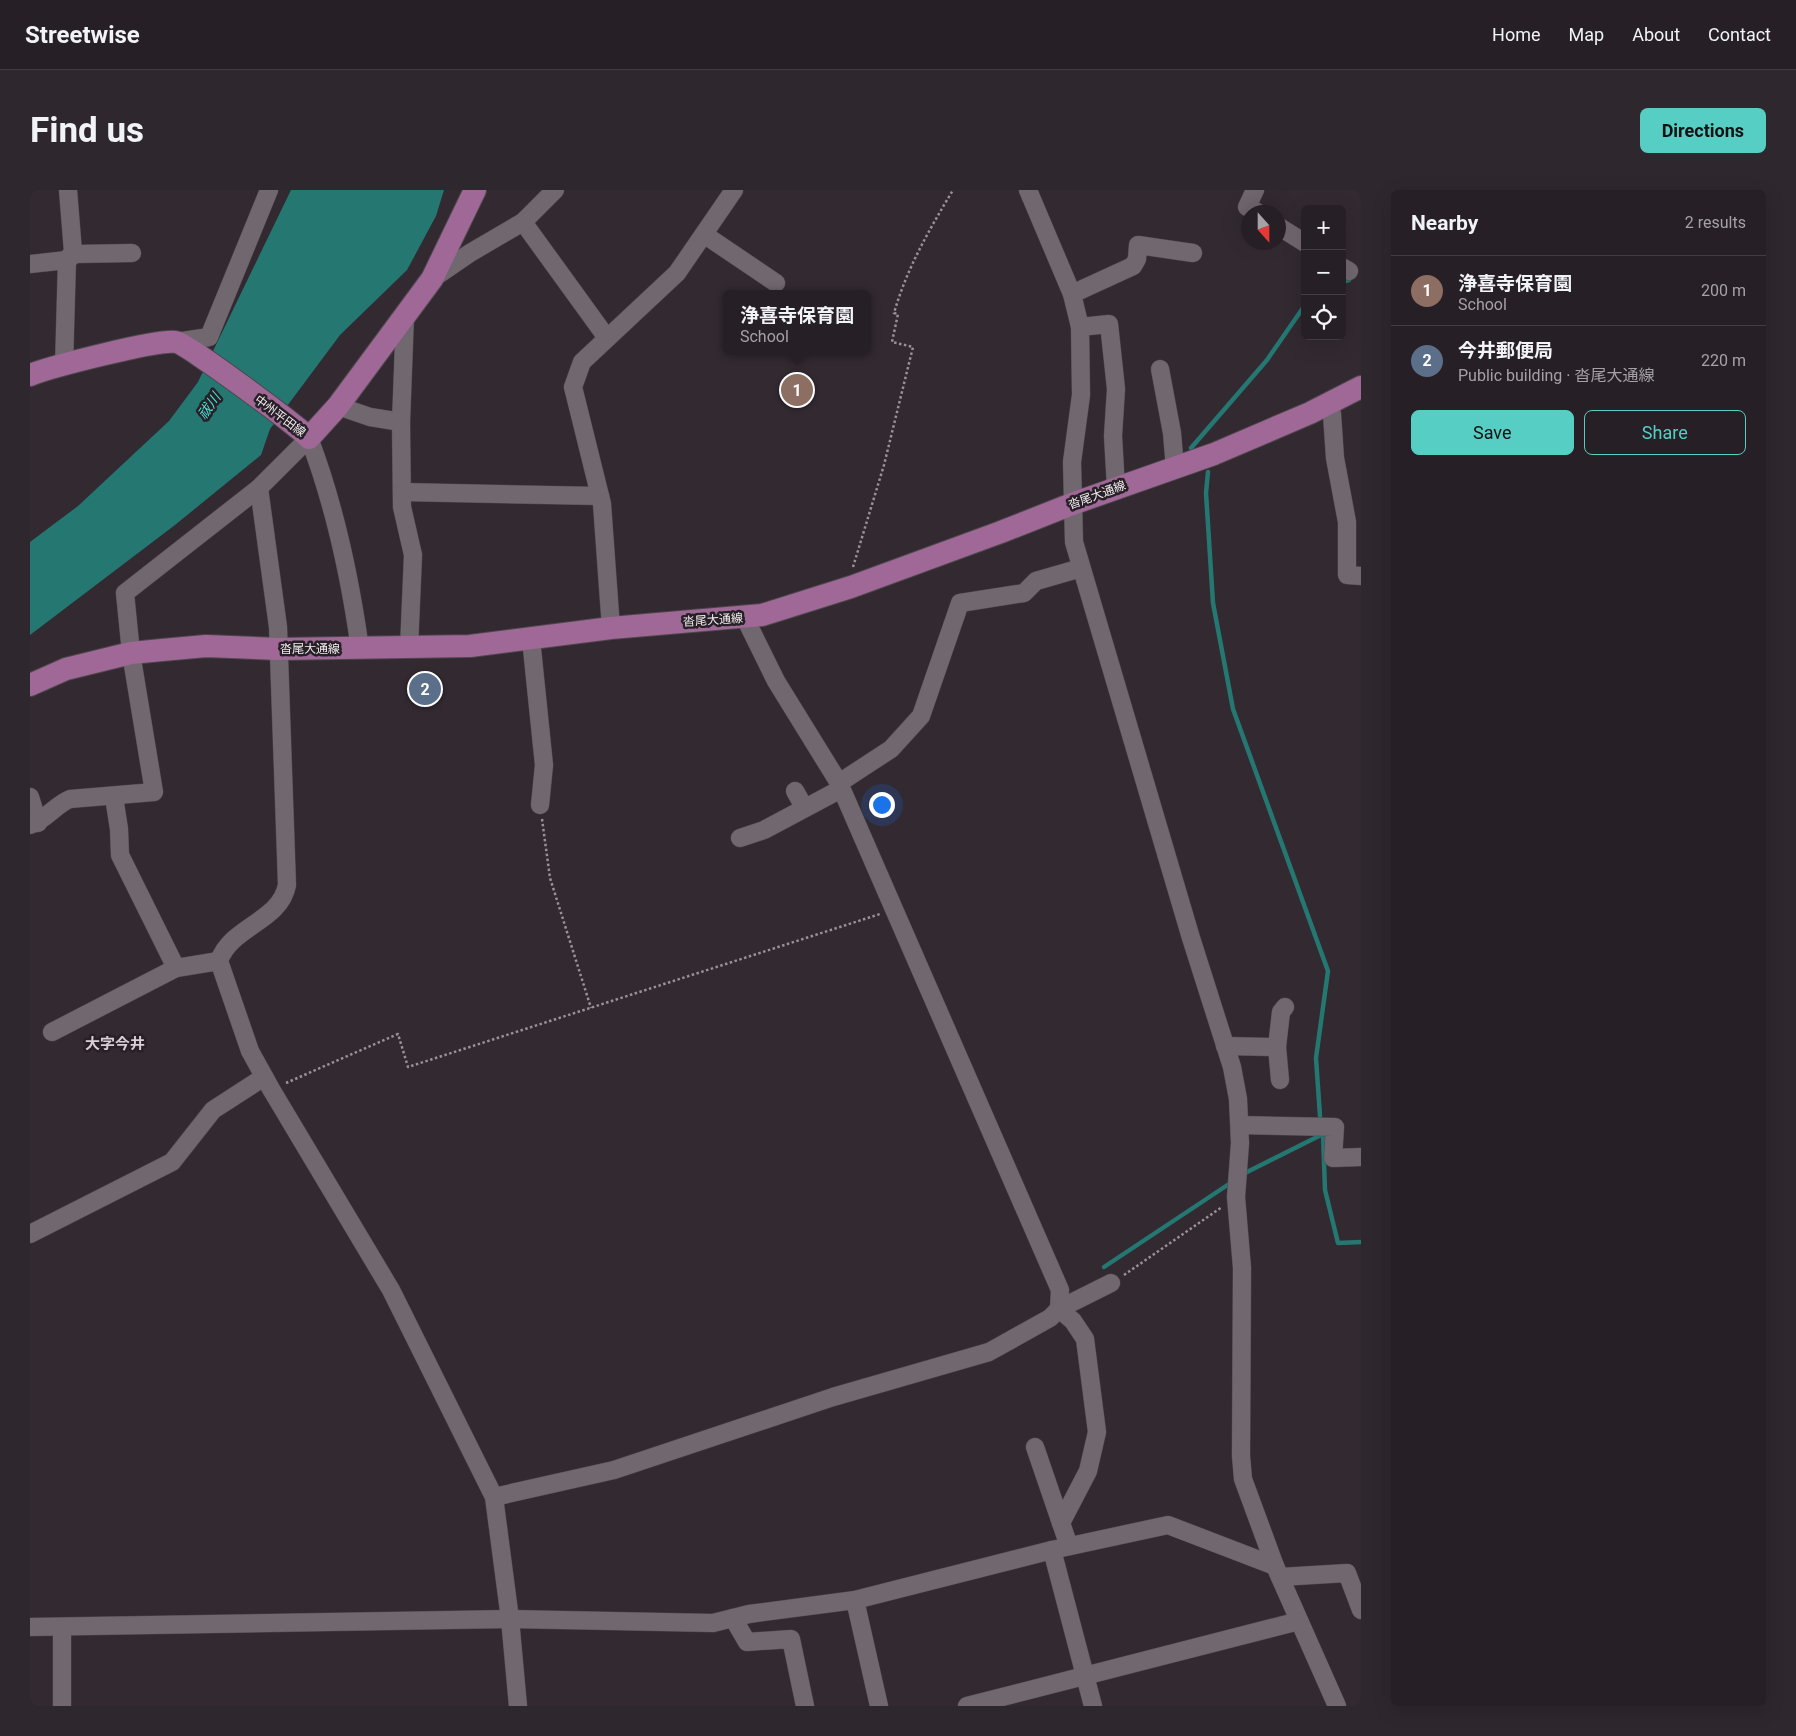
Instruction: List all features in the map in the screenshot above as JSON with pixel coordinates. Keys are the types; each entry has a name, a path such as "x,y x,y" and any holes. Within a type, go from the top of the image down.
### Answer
{"main road":[{"name":"中州平田線","path":"176,342 198,355 307,436 338,406 432,279 475,190"},
{"path":"30,375 146,345 176,342"},
{"name":"沓尾大通線","path":"30,685 66,669 131,653 206,646 278,650 470,646 611,628 746,618 851,587 1072,504 1214,454 1329,403 1361,386"}],"street":[{"path":"64,366 67,260 73,252 68,190"},
{"path":"176,342 209,337 269,190"},
{"path":"432,279 470,253 523,222 555,190"},
{"path":"611,628 600,496 573,387 582,362 677,273 705,235 734,190"},
{"path":"1028,190 1072,294 1080,327 1081,394 1072,462 1074,542 1190,938 1232,1067 1240,1125 1236,1197 1242,1268 1241,1464 1243,1479 1278,1572 1336,1706"},
{"path":"1248,205 1255,190"},
{"path":"523,222 608,338"},
{"path":"1286,231 1301,240"},
{"path":"705,235 776,284"},
{"path":"1072,294 1133,266 1137,259 1138,245 1193,253"},
{"path":"30,264 67,260 75,254 132,253"},
{"path":"405,316 401,422 402,507 414,555 409,648"},
{"path":"1080,327 1109,324 1116,390 1114,436 1116,488"},
{"path":"1160,369 1172,433 1175,468"},
{"path":"1329,403 1332,414 1335,458 1347,522 1347,575 1361,576"},
{"path":"338,406 370,416 401,422"},
{"path":"34,824 60,803 70,799 114,797 154,792 131,653 126,593 259,488 307,436 327,484 352,591 360,649"},
{"path":"259,488 278,627 286,826 285,894 273,910 227,944 219,961 250,1051 391,1290 494,1497 510,1619 518,1706"},
{"path":"402,492 600,496"},
{"path":"740,838 764,830 840,786 891,749 921,716 960,603 1024,593 1036,581 1081,568"},
{"path":"746,618 776,681 840,786 1060,1290 1059,1309"},
{"path":"531,639 544,765 540,805"},
{"path":"795,791 804,807"},
{"path":"30,797 34,824"},
{"path":"114,797 119,829 120,855 176,968"},
{"path":"52,1032 176,968 219,961"},
{"path":"1280,1080 1277,1047 1280,1012 1284,1007"},
{"path":"1225,1046 1277,1047"},
{"path":"30,1234 172,1162 213,1110 268,1083"},
{"path":"1240,1125 1335,1127 1333,1158 1361,1157"},
{"path":"494,1497 614,1470 833,1397 988,1352 1050,1318 1059,1309 1111,1284"},
{"path":"1059,1309 1073,1321 1085,1339 1097,1432 1088,1471 1061,1523"},
{"path":"1035,1447 1061,1523 1060,1548 1093,1706"},
{"path":"30,1627 62,1628 510,1619 713,1623 733,1618 854,1600 1060,1548 1168,1526 1278,1572 1347,1573 1361,1610"},
{"path":"854,1600 879,1706"},
{"path":"733,1618 746,1642 791,1639 805,1706"},
{"path":"967,1706 1085,1674 1299,1621"},
{"path":"62,1628 62,1706"}],"path":[{"path":"853,568 884,465 913,348 892,342 898,314 894,313 903,281 921,244 953,190"},
{"path":"540,805 550,878 591,1008"},
{"path":"268,1083 398,1034 408,1067 893,910"},
{"path":"1111,1284 1236,1197"}],"water":[{"name":"祓川","path":"291,190 444,190 436,216 407,270 340,335 270,429 261,455 175,525 30,635 30,542 78,506 169,421 198,382"}],"waterway":[{"path":"1191,448 1267,360 1301,311"},
{"path":"1208,472 1206,493 1213,603 1233,709 1328,971 1316,1058 1320,1116"},
{"path":"1243,1174 1323,1134 1325,1190 1338,1243 1361,1242"},
{"path":"1104,1267 1232,1182"}],"place":[{"name":"浄喜寺保育園","path":"797,390"},
{"name":"今井郵便局","path":"425,689"}],"district":[{"name":"大字今井","path":"115,1044"}]}
